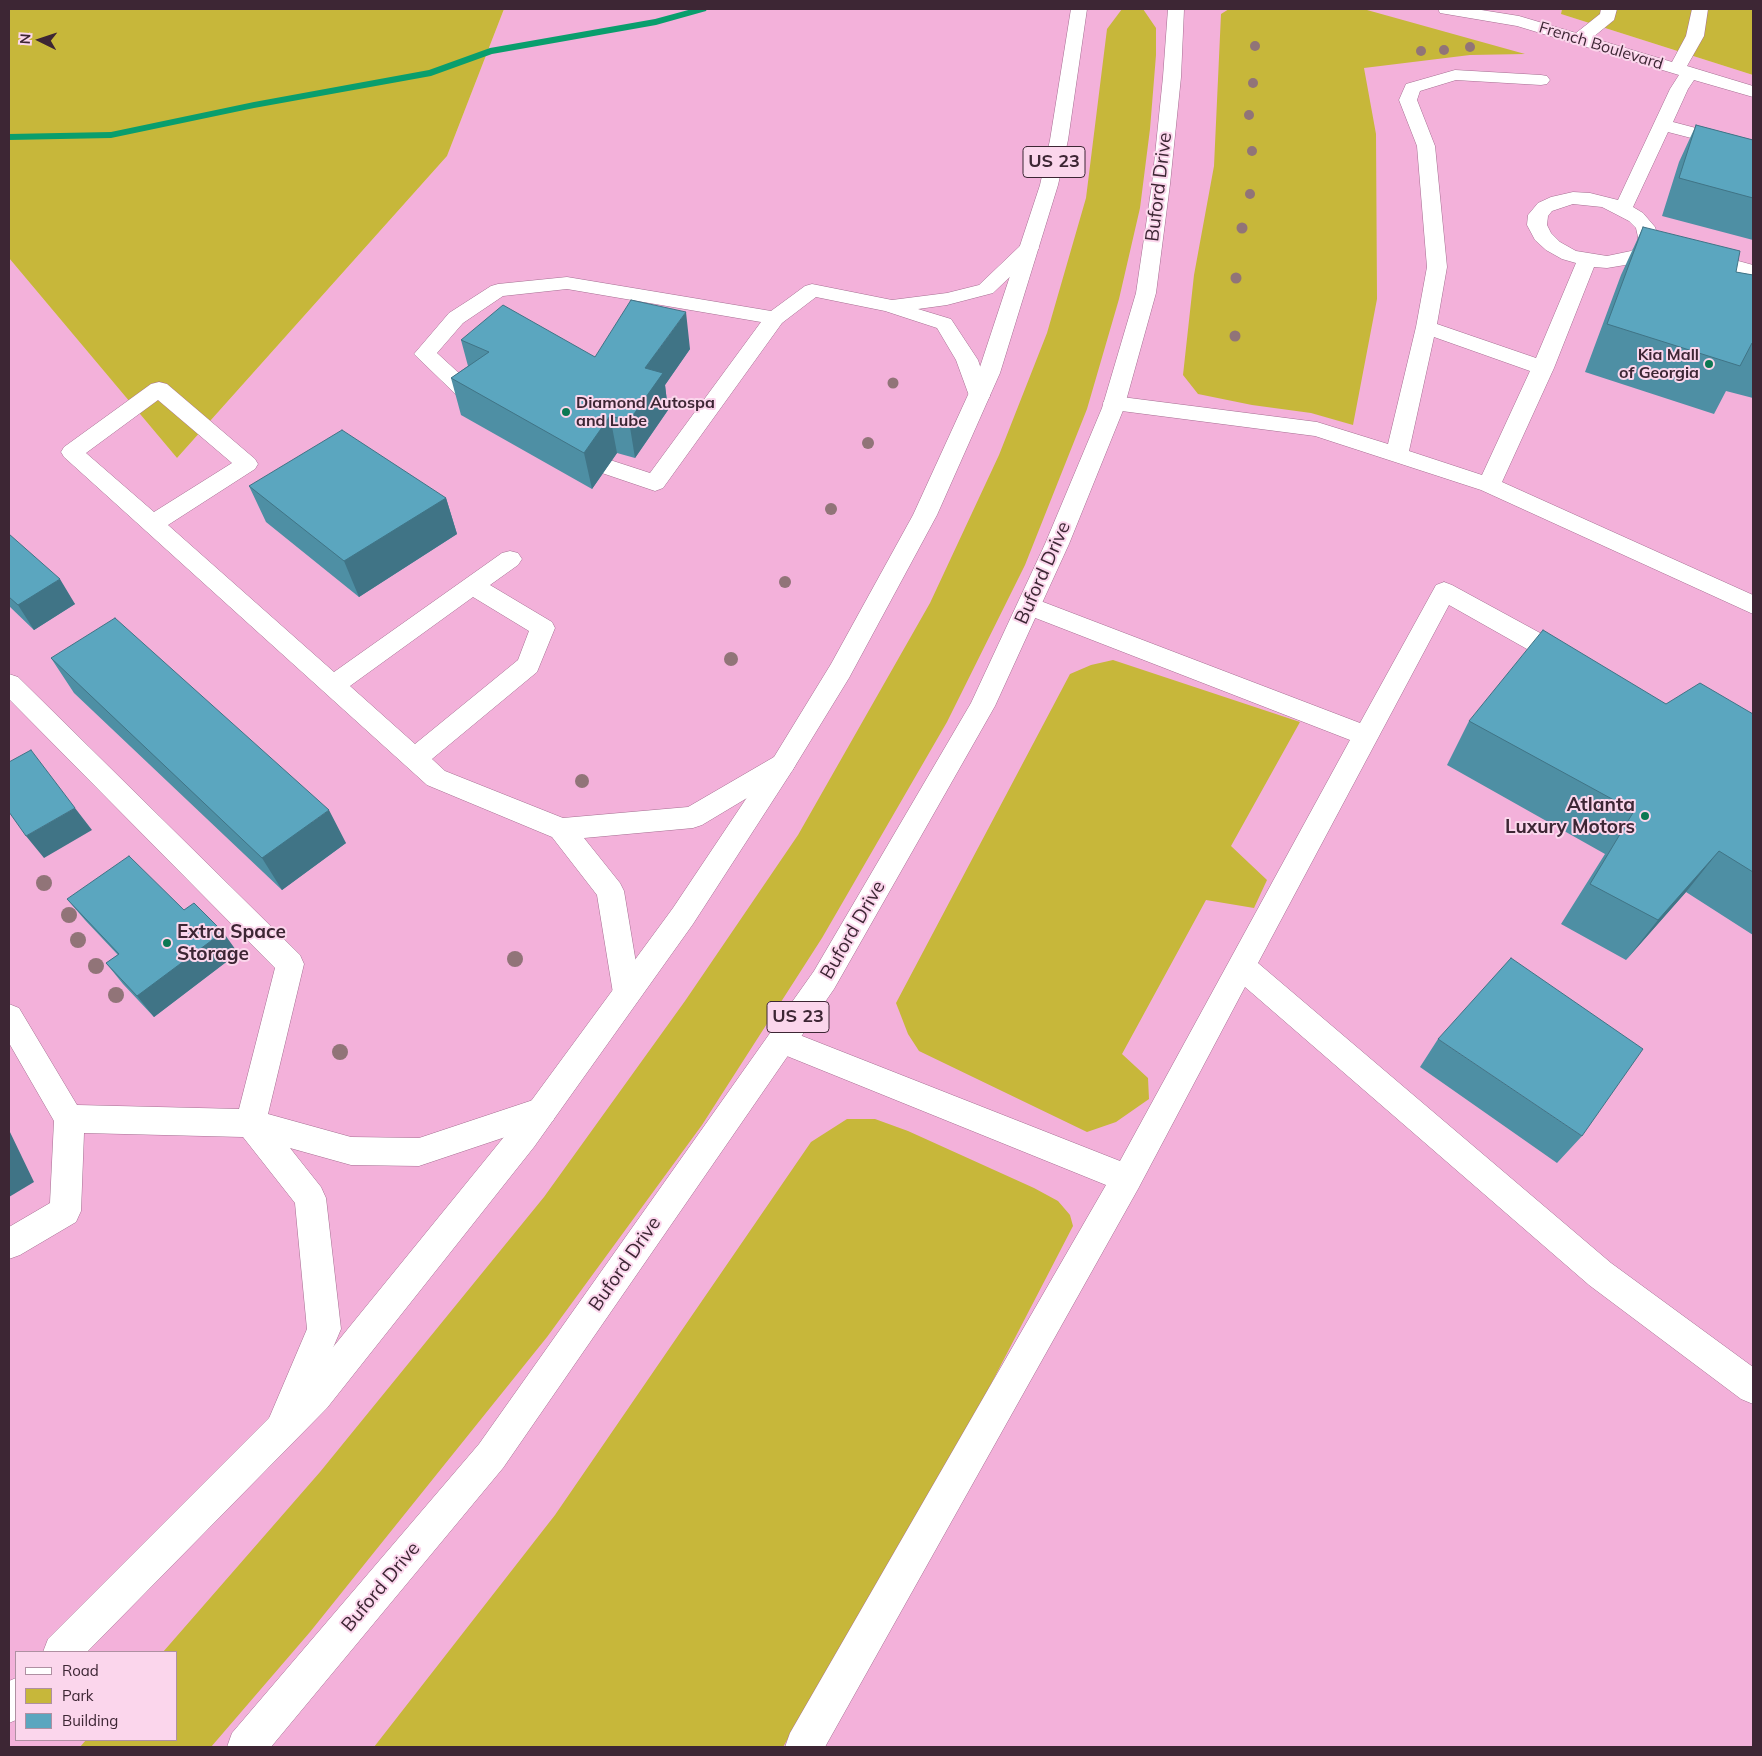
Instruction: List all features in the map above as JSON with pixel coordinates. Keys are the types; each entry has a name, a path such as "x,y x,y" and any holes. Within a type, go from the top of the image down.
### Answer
{"main road":[{"name":"US 23","path":"62,1651 315,1396 542,1111 683,916 783,764 840,670 920,523 989,373 1049,185 1059,140 1079,9"},
{"name":"Buford Drive","path":"246,1747 491,1456 824,980 982,706 1057,544 1114,403 1146,293 1170,97 1176,9"},
{"name":"French Boulevard","path":"1446,9 1519,21 1753,92"},
{"path":"1579,39 1608,16 1609,9"},
{"path":"1623,209 1679,89 1695,36 1700,9"},
{"path":"1397,455 1426,327 1437,267 1426,146 1408,100 1412,88 1455,75 1541,80"},
{"path":"1662,125 1753,149"},
{"path":"1665,247 1648,237 1645,227 1636,217 1623,209 1590,199 1573,198 1558,201 1545,207 1538,215 1537,225 1542,236 1553,246 1569,255 1587,260 1607,262 1624,260 1638,255 1647,246 1665,247 1753,271"},
{"path":"889,306 948,299 986,289 1029,248"},
{"path":"1489,485 1543,368 1587,260"},
{"path":"478,403 425,354 456,318 498,290 567,283 775,318"},
{"path":"607,467 655,483 775,318 812,290 889,306 944,324 967,360 979,396"},
{"path":"1426,327 1543,368"},
{"path":"153,524 247,464 159,390 72,452 436,778 562,829 693,817 783,764"},
{"path":"1114,403 1316,429 1489,485 1753,605"},
{"path":"333,685 510,559"},
{"path":"415,759 528,665 543,628 473,586"},
{"path":"804,1747 1127,1179 1444,591 1590,672"},
{"path":"1028,606 1367,736"},
{"path":"9,684 290,964 251,1124"},
{"path":"562,829 610,891 627,993"},
{"path":"1242,967 1600,1274 1753,1387"},
{"path":"9,1017 69,1119 64,1211 9,1244"},
{"path":"782,1041 1127,1179"},
{"path":"69,1119 251,1124 351,1151 419,1152 542,1111"},
{"path":"251,1124 310,1198 324,1329 279,1433"}],"shaded area":[{"path":"504,9 1562,9 1561,14 1753,75 1753,1747 9,1747 9,258 177,458 447,156"}],"green space":[{"path":"9,9 504,9 447,156 177,458 9,258"},
{"path":"1122,9 1143,9 1156,28 1156,55 1150,129 1140,208 1119,299 1087,409 1025,565 947,722 822,938 702,1125 547,1337 310,1632 211,1747 80,1747 85,1741 178,1741 178,1651 164,1651 320,1472 544,1197 685,1001 798,835 930,603 999,455 1047,333 1086,198 1107,29"},
{"path":"1229,9 1367,10 1525,54 1470,55 1364,68 1376,134 1377,299 1353,425 1311,413 1252,405 1198,394 1183,375 1194,275 1214,166 1221,14"},
{"path":"1562,9 1753,9 1753,75 1561,14"},
{"path":"1113,660 1300,722 1231,846 1267,880 1254,908 1206,900 1122,1054 1148,1078 1149,1099 1116,1122 1087,1132 919,1051 908,1034 896,1003 1070,674 1091,665"},
{"path":"847,1119 875,1119 908,1131 1034,1188 1058,1201 1070,1215 1073,1226 976,1413 783,1747 374,1747 555,1515 811,1142"}],"building":[{"path":"1696,125 1753,140 1753,198 1679,178"},
{"path":"1643,227 1740,251 1736,272 1753,275 1753,343 1740,366 1607,324"},
{"path":"631,300 686,312 645,368 663,373 629,421 610,416 584,453 451,378 489,352 461,340 503,305 595,357"},
{"path":"342,430 446,498 344,561 249,486"},
{"path":"9,534 60,579 18,605 9,597"},
{"path":"115,618 329,810 262,858 51,658"},
{"name":"Atlanta Luxury Motors","path":"1543,630 1666,704 1700,683 1753,714 1753,872 1719,851 1658,920 1590,884 1634,811 1469,721"},
{"path":"31,750 75,808 26,836 9,812 9,762"},
{"name":"Extra Space Storage","path":"129,856 184,910 194,903 223,932 137,996 106,963 119,954 67,899"},
{"path":"1511,958 1643,1049 1582,1136 1438,1039"}],"waterway":[{"path":"9,137 111,135 254,105 431,73 490,51 656,22 702,9"}],"place":[{"name":"Kia Mall of Georgia","path":"1709,364"},
{"name":"Diamond Autospa and Lube","path":"566,412"},
{"name":"Atlanta Luxury Motors","path":"1645,816"},
{"name":"Extra Space Storage","path":"167,943"}]}
